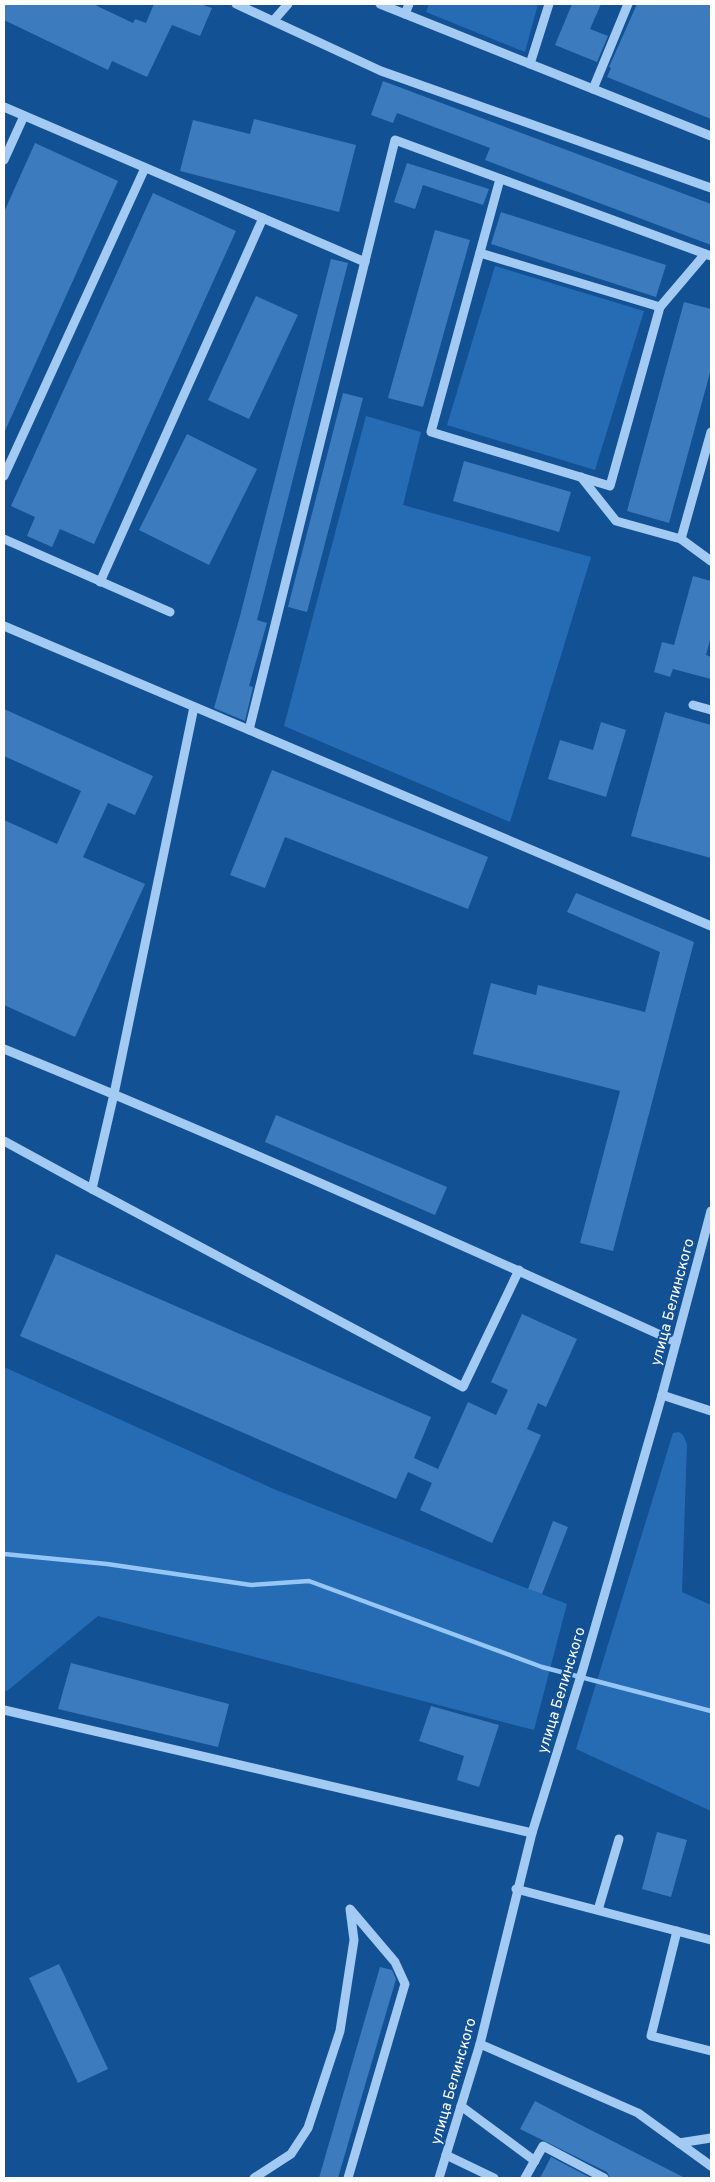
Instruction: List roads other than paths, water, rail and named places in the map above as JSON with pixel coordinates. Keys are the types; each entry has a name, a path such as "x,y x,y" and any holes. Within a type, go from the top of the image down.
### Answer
{"street":[{"path":"236,4 381,71 711,188"},
{"path":"274,20 288,4"},
{"path":"380,4 711,136"},
{"path":"405,14 409,4"},
{"path":"530,64 549,4"},
{"path":"593,89 628,4"},
{"path":"4,107 365,262"},
{"path":"4,160 24,116"},
{"path":"249,730 395,140 708,255 660,307 610,486 431,432 500,179"},
{"path":"4,476 145,168"},
{"path":"100,582 263,218"},
{"path":"480,253 660,307"},
{"path":"681,539 711,432"},
{"path":"581,477 616,521 681,539 711,562"},
{"path":"4,539 170,612"},
{"path":"4,626 711,926"},
{"path":"693,705 711,710"},
{"path":"92,1189 114,1094 194,707"},
{"path":"4,1048 519,1270 676,1342"},
{"path":"4,1142 463,1387 519,1270"},
{"name":"улица Белинского","path":"439,2178 480,2044 516,1889 662,1395 711,1211"},
{"path":"702,1246 711,1249"},
{"path":"662,1395 711,1411"},
{"path":"4,1710 532,1833"},
{"path":"598,1910 619,1840"},
{"path":"516,1889 711,1940"},
{"path":"254,2178 291,2154 308,2128 340,2031 354,1940 350,1909 395,1962 405,1984 348,2178"},
{"path":"677,1932 651,2036 711,2051"},
{"path":"480,2044 638,2113 711,2166"},
{"path":"460,2106 535,2160"},
{"path":"679,2142 711,2138"},
{"path":"525,2178 543,2146 604,2178"},
{"path":"446,2154 489,2177"}],"waterway":[{"path":"4,1554 107,1564 251,1585 309,1581 542,1667 711,1711"}]}
